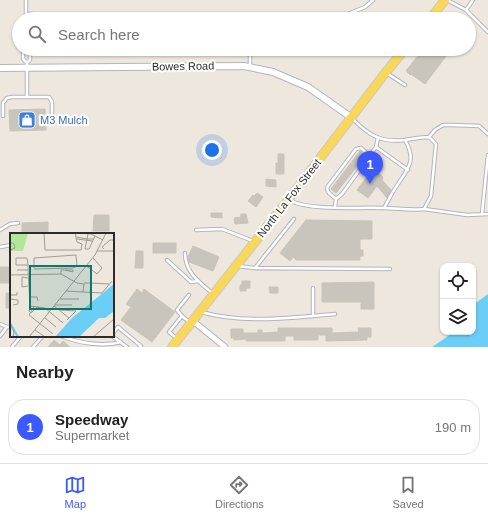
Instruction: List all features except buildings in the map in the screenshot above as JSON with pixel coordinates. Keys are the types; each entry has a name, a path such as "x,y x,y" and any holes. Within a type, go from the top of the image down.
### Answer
{"main road":[{"path":"436,12 446,0"},
{"name":"North La Fox Street","path":"172,347 201,312 399,56"}],"street":[{"name":"Bowes Road","path":"0,68 27,66 244,66 273,72 308,87 352,118"},
{"path":"192,322 225,347"}],"lane":[{"path":"26,0 26,12"},
{"path":"353,12 365,7 373,0"},
{"path":"446,0 466,10 472,0"},
{"path":"476,20 488,32"},
{"path":"23,56 27,66"},
{"path":"27,97 27,66 30,56"},
{"path":"250,56 250,67"},
{"path":"386,72 405,85"},
{"path":"2,116 2,103 4,100 12,97 49,97 52,102 52,115"},
{"path":"352,118 361,128 378,138 386,140 405,140 420,136 430,137 436,144 431,196 424,209"},
{"path":"430,137 435,130 443,125 479,126 488,134"},
{"path":"335,207 336,199 342,194 370,156 376,147 378,138"},
{"path":"384,208 411,163 410,148 405,140"},
{"path":"376,147 408,170"},
{"path":"336,199 329,193 327,189 328,186 356,149 361,148 370,156"},
{"path":"482,214 486,191 488,155"},
{"path":"288,200 303,205 416,210 424,209 467,215 488,214"},
{"path":"255,268 294,218"},
{"path":"0,230 10,224 18,223"},
{"path":"196,230 222,228 255,242"},
{"path":"0,247 10,245"},
{"path":"185,253 185,262 189,269 214,295"},
{"path":"167,260 191,282 199,281"},
{"path":"236,266 255,268 390,269"},
{"path":"312,316 313,288"},
{"path":"189,295 177,310 182,316 192,322"},
{"path":"201,312 227,317 263,320 335,314"},
{"path":"178,340 169,332 182,316"},
{"path":"0,324 7,327 0,336"},
{"path":"114,333 118,327 141,346 140,347"},
{"path":"114,336 127,347"},
{"path":"12,347 20,337"},
{"path":"33,347 42,337"},
{"path":"63,337 103,345 122,342"}],"water":[{"path":"488,294 488,347 432,347 450,335 476,335 476,303"}],"place":[{"name":"M3 Mulch","path":"27,120"},
{"name":"Speedway","path":"370,184"}]}
